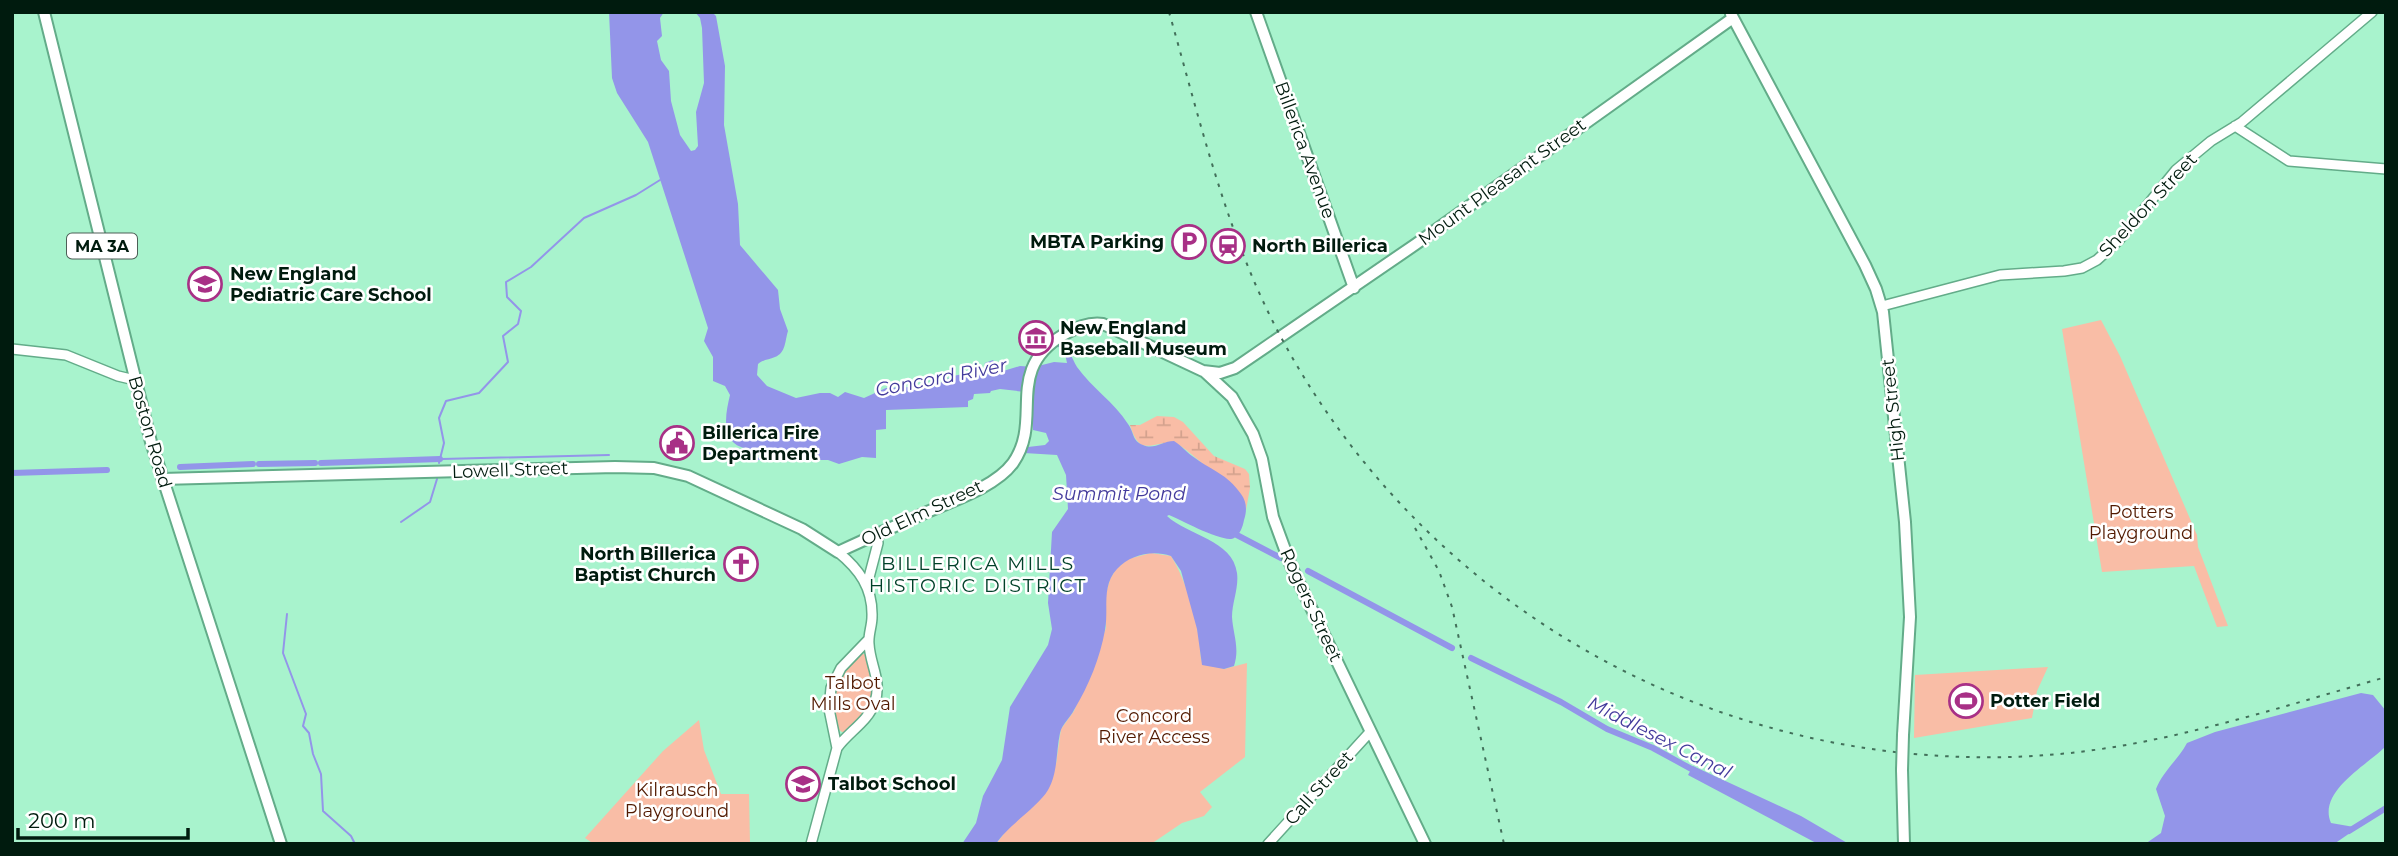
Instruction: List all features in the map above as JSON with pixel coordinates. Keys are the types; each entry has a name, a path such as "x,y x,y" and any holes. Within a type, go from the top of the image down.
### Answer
{"main road":[{"name":"Boston Road","path":"44,12 162,479 281,844"},
{"name":"Billerica Avenue","path":"1256,12 1354,288"},
{"name":"Mount Pleasant Street","path":"1203,371 1220,373 1236,368 1354,288 1732,15"},
{"name":"High Street","path":"1732,15 1858,251 1882,306 1909,581 1909,642 1902,769 1904,844"},
{"name":"Old Elm Street","path":"838,552 980,488 1005,472 1015,459 1022,442 1026,424 1026,393 1033,366 1054,341 1083,326 1103,324 1203,371"},
{"path":"1235,401 1232,386 1236,368"},
{"name":"Rogers Street","path":"1203,371 1219,383 1235,401 1260,450 1273,517 1285,552 1425,844"},
{"name":"Lowell Street","path":"162,479 654,468 673,471 703,482 802,529 838,552"}],"street":[{"name":"Sheldon Street","path":"1882,306 2000,275 2064,271 2089,265 2119,240 2176,170 2235,127 2372,12"},
{"path":"2235,127 2289,161 2386,169"},
{"path":"12,349 66,355 135,380"},
{"path":"867,585 878,543 877,534"},
{"path":"837,748 863,722 875,701 877,676 868,640 872,609 867,585 858,571 838,552"},
{"path":"811,844 837,748 829,709 831,688 841,668 868,640"},
{"name":"Call Street","path":"1268,844 1370,732"}],"green space":[{"name":"Potters Playground","path":"2101,320 2120,356 2197,535 2198,547 2228,626 2217,627 2194,566 2102,572 2062,329"},
{"path":"1157,416 1174,417 1183,422 1214,456 1245,469 1249,474 1250,488 1246,510 1245,502 1182,447 1169,443 1149,446 1139,442 1130,425 1140,425"},
{"name":"Concord River Access","path":"1151,553 1171,556 1183,579 1192,606 1201,660 1224,669 1247,663 1245,757 1200,792 1212,807 1204,816 1182,823 1151,844 996,844 1056,764 1061,729 1074,711 1106,628 1106,593 1110,579 1116,569 1128,559"},
{"name":"Talbot Mills Oval","path":"860,653 867,655 875,668 872,708 842,732 833,725 833,681"},
{"path":"2048,667 2037,691 2032,718 1914,738 1915,675"},
{"name":"Kilrausch Playground","path":"699,720 704,750 721,794 749,794 750,844 594,844 585,838 663,751"}],"water":[{"name":"Summit Pond","path":"609,12 664,12 660,18 662,36 657,41 661,60 669,71 671,101 680,135 691,151 698,146 696,112 704,83 702,28 700,18 695,12 712,12 716,16 725,66 724,125 738,204 740,245 778,290 780,309 788,331 781,353 758,364 757,375 767,386 796,398 820,393 830,393 838,397 845,392 864,398 886,388 934,386 963,374 976,377 983,371 985,363 993,360 1000,372 1020,366 1067,363 1058,346 1038,341 1043,336 1056,339 1065,345 1083,375 1122,416 1137,441 1151,446 1174,441 1225,477 1243,497 1245,517 1241,530 1234,538 1222,538 1167,516 1218,545 1234,562 1237,579 1232,617 1236,647 1234,666 1224,669 1202,665 1197,629 1181,571 1171,556 1157,553 1143,555 1123,564 1109,583 1105,630 1100,651 1079,701 1061,730 1055,769 1048,790 996,844 962,844 976,823 983,796 1002,760 1010,707 1048,645 1052,629 1048,603 1052,532 1068,509 1066,475 1057,455 1024,453 1028,447 1045,445 1049,441 1046,433 1033,430 1030,396 1034,393 1000,389 974,394 973,399 968,401 968,407 886,410 886,429 876,430 876,458 862,457 839,464 828,460 779,460 770,450 763,453 734,443 727,432 726,424 730,395 725,386 713,381 713,357 704,341 708,328 648,142 617,93 612,78"},
{"path":"2361,693 2373,695 2386,711 2386,746 2347,779 2331,800 2331,823 2354,827 2350,833 2334,844 2145,844 2161,833 2165,816 2156,789 2187,743 2215,732"},
{"name":"Middlesex Canal","path":"1693,766 1801,816 1849,844 1818,844 1688,775"}],"waterway":[{"path":"439,463 444,443 439,418 446,401 479,393 508,362 503,336 518,324 521,311 507,297 506,282 531,267 584,218 636,195 660,180"},
{"path":"708,453 760,459"},
{"path":"442,459 609,455"},
{"name":"Middlesex Canal","path":"321,463 440,459"},
{"name":"Middlesex Canal","path":"259,464 315,463"},
{"name":"Middlesex Canal","path":"180,467 253,464"},
{"name":"Middlesex Canal","path":"12,473 107,470"},
{"path":"401,522 430,502 437,479"},
{"name":"Middlesex Canal","path":"1233,533 1281,558"},
{"name":"Middlesex Canal","path":"1308,571 1452,648"},
{"path":"287,614 283,653 306,714 303,726 309,733 321,774 323,811 351,836 355,844"},
{"name":"Middlesex Canal","path":"1471,658 1561,702 1607,729 1653,748 1697,772"},
{"name":"Middlesex Canal","path":"2349,831 2386,808"}],"railway":[{"path":"1169,12 1204,138 1246,262 1283,341 1348,442 1426,530 1516,605 1615,666 1721,712 1834,743 1951,756 2070,753 2149,741 2229,722 2386,677"},
{"path":"1415,528 1439,571 1452,607 1504,844"}],"place":[{"name":"MBTA Parking","path":"1189,242"},
{"name":"North Billerica","path":"1228,246"},
{"name":"New England Pediatric Care School","path":"205,284"},
{"name":"New England Baseball Museum","path":"1036,338"},
{"name":"Billerica Fire Department","path":"677,443"},
{"name":"North Billerica Baptist Church","path":"741,564"},
{"name":"Potter Field","path":"1966,701"},
{"name":"Talbot School","path":"803,784"}],"district":[{"name":"BILLERICA MILLS HISTORIC DISTRICT","path":"978,574"}],"water label":[{"name":"Concord River","path":"941,377"}]}
